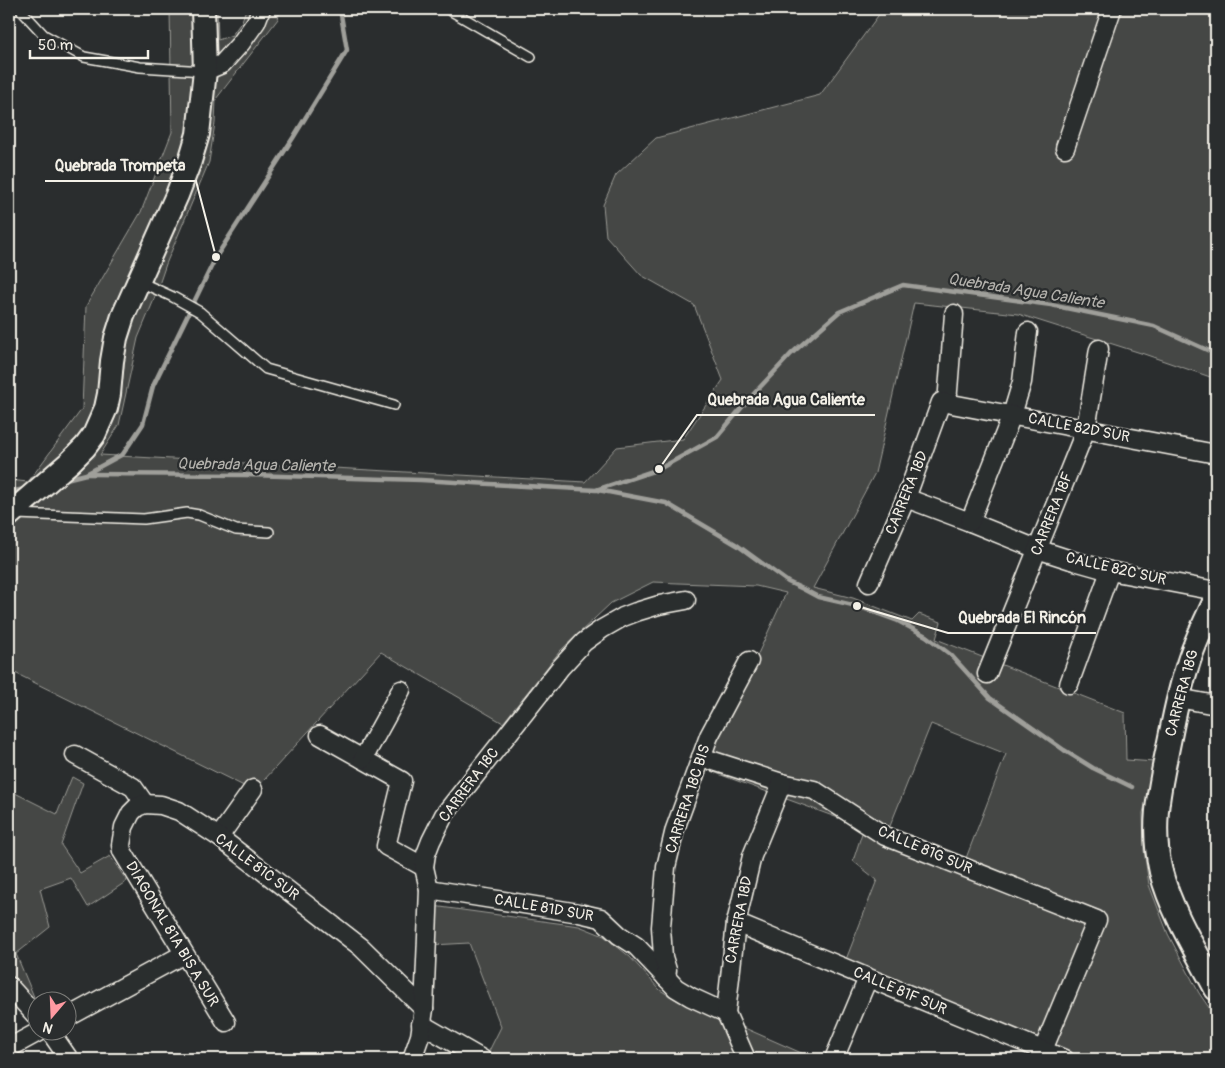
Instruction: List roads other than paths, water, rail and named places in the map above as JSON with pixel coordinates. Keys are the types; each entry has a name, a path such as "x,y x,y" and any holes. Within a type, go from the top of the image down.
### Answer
{"street":[{"path":"10,515 85,447 94,435 106,408 116,338 123,316 177,195 198,134 205,71 203,9"},
{"path":"205,71 222,64 256,22 261,9"},
{"path":"1065,148 1112,9"},
{"name":"CARRERA 18D","path":"869,582 906,498 944,402 954,314"},
{"path":"970,522 1012,415 1022,382 1028,332"},
{"name":"CARRERA 18F","path":"987,674 1086,429 1099,349"},
{"name":"CALLE 82D SUR","path":"944,402 1216,454"},
{"name":"CALLE 82C SUR","path":"906,498 1071,560 1110,571 1216,591"},
{"path":"1069,684 1110,571"},
{"name":"CARRERA 18G","path":"1216,598 1188,664 1178,698 1156,808 1158,852 1170,898 1216,989"},
{"name":"CARRERA 18C","path":"412,1059 420,1036 423,1017 429,889 424,867 426,854 444,814 560,668 584,642 602,629 636,612 686,600"},
{"name":"CARRERA 18C BIS","path":"666,978 667,970 663,956 661,926 666,867 675,829 709,736 749,661"},
{"path":"363,759 402,690"},
{"path":"1178,698 1216,705"},
{"path":"320,735 402,781 386,846 424,867"},
{"path":"75,755 133,787 145,804"},
{"name":"CALLE 81G SUR","path":"701,757 782,783 814,790 886,836 1097,920 1042,1055"},
{"name":"CARRERA 18D","path":"746,1059 726,1013 736,923 752,856 782,783"},
{"path":"219,837 253,790"},
{"name":"CALLE 81C SUR","path":"145,804 161,805 179,811 219,837 361,946 423,1017 482,1059"},
{"name":"DIAGONAL 81A BIS A SUR","path":"145,804 137,807 131,813 124,827 121,845 125,856 226,1022"},
{"name":"CALLE 81D SUR","path":"429,889 601,918 619,935 636,946 676,988 726,1013"},
{"name":"CALLE 81F SUR","path":"736,923 868,978 1042,1055 1064,1059"},
{"path":"78,1012 184,954"},
{"path":"834,1059 868,978"},
{"path":"9,986 28,1007"},
{"path":"9,1048 28,1038"},
{"path":"56,1040 69,1059"}],"lane":[{"path":"20,9 44,35 84,57 140,67 205,71"},
{"path":"448,9 531,57"},
{"path":"138,280 200,312 266,369 394,405"},
{"path":"10,515 144,519 187,513 199,515 236,530 269,532"}],"waterway":[{"path":"62,480 86,474 123,454 143,424 153,386 216,257 347,50 340,9"},
{"name":"Quebrada Agua Caliente","path":"86,474 246,475 421,480 596,490 659,469 717,437 791,354 839,312 903,285 1051,305 1154,326 1216,354"},
{"path":"9,492 25,489"},
{"path":"598,490 666,503 737,545 788,582 818,597 857,606 898,621 926,636 951,655 990,698 1064,750 1093,768 1132,787"}],"place":[{"name":"Quebrada Trompeta","path":"216,257"},
{"name":"Quebrada Agua Caliente","path":"659,469"},
{"name":"Quebrada El Rincón","path":"857,606"}]}
